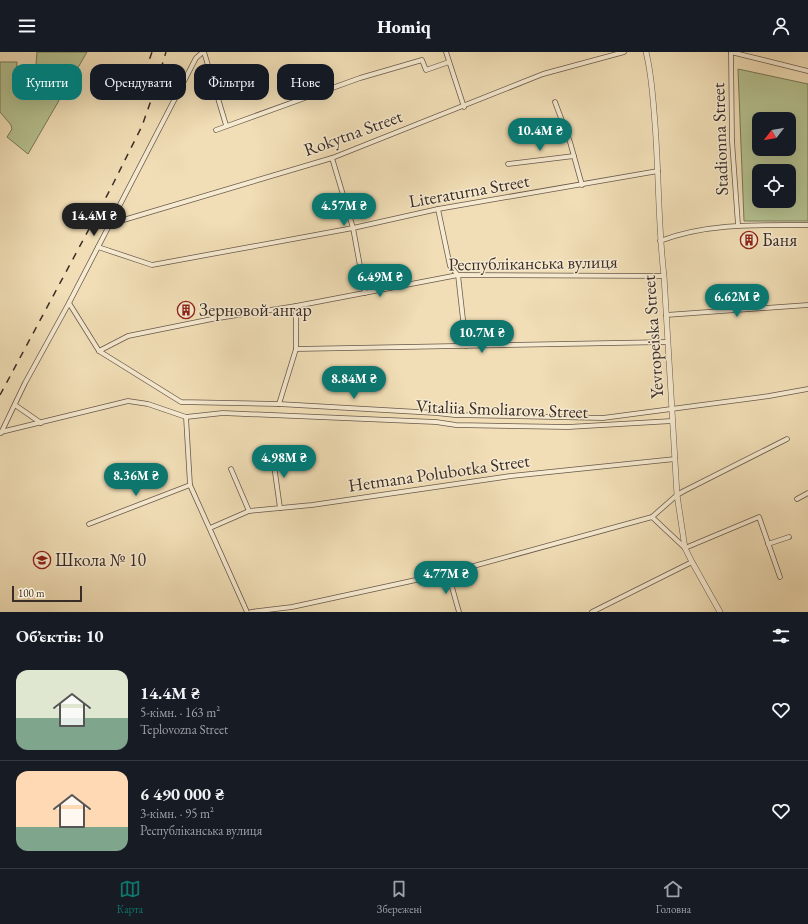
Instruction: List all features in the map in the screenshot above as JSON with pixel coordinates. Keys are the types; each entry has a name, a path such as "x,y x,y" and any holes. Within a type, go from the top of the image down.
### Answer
{"street":[{"path":"1,433 25,383 69,304 196,58 203,52 226,126"},
{"path":"446,52 464,107"},
{"name":"Rokytna Street","path":"110,224 332,158 464,107 543,74 624,52"},
{"name":"Yevropeiska Street","path":"646,52 651,75 658,171 660,240 664,276 677,495 685,548 720,612"},
{"name":"Stadionna Street","path":"738,226 732,140 731,52 808,71"},
{"path":"216,130 360,78 410,63 422,60 426,70 449,62"},
{"path":"555,102 570,142 582,185"},
{"path":"508,164 574,156"},
{"path":"332,158 353,228 365,293"},
{"name":"Literaturna Street","path":"98,246 152,265 353,228 438,209 658,171"},
{"path":"438,209 450,266 458,275 466,346"},
{"path":"660,240 679,233 738,226 808,225"},
{"name":"Республіканська вулиця","path":"99,351 128,336 212,319 296,306 458,275 664,276"},
{"name":"Vitaliia Smoliarova Street","path":"69,304 99,351 180,402 279,404 436,412 455,415 603,418 672,410 808,389"},
{"path":"666,315 808,305"},
{"path":"279,404 296,349 296,306"},
{"path":"296,349 667,342"},
{"name":"Vitaliia Smoliarova Street","path":"1,433 128,401 148,404 186,417 223,413 436,422 456,425 568,428 672,421"},
{"path":"15,405 42,423"},
{"path":"186,417 190,485 247,612"},
{"path":"251,612 292,607 448,573 652,517 677,495 787,439"},
{"path":"272,451 280,508"},
{"name":"Hetmana Polubotka Street","path":"210,528 249,511 312,506 511,476 675,459"},
{"path":"231,469 249,511"},
{"path":"88,524 190,485"},
{"path":"797,499 808,493"},
{"path":"652,517 685,548 759,517 780,577"},
{"path":"768,544 789,537"},
{"path":"592,612 692,562"},
{"path":"448,573 459,612"}],"green space":[{"path":"37,52 87,52 80,64 36,64"},
{"path":"0,62 17,62 17,64 12,64 12,100 59,100 28,154 7,137 12,129 11,125 0,112"},
{"path":"738,69 808,84 808,221 744,221"}],"railway":[{"path":"148,64 152,52"},
{"path":"0,395 111,188 142,126 166,52"}],"place":[{"name":"Баня","path":"749,240"},
{"name":"Зерновой ангар","path":"186,310"},
{"name":"Школа № 10","path":"42,560"}]}
